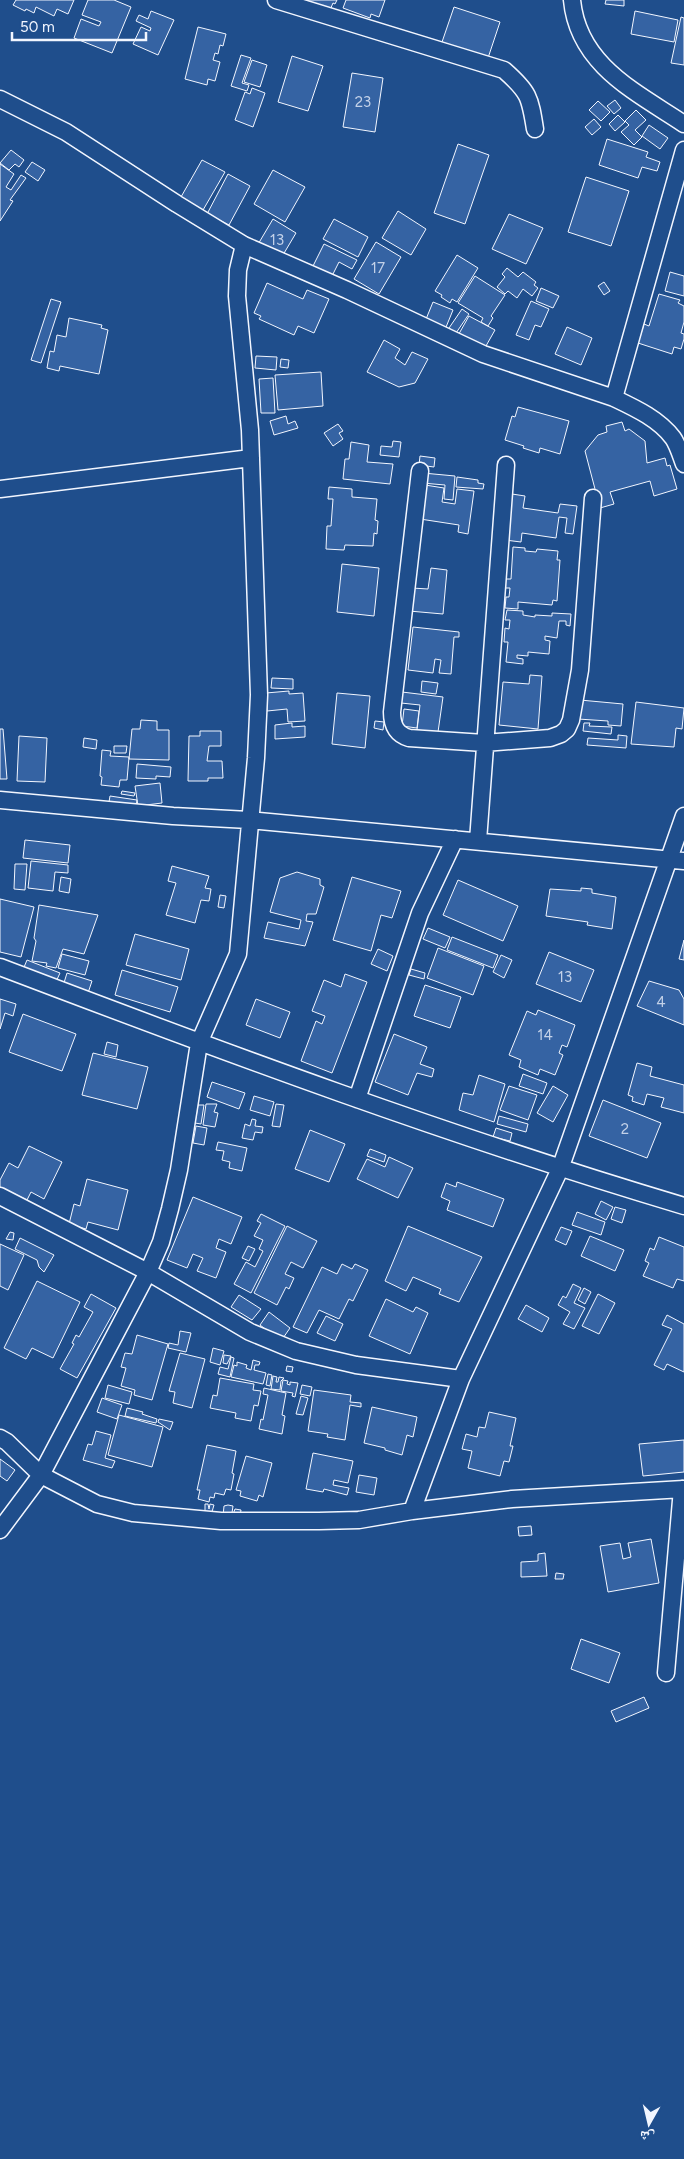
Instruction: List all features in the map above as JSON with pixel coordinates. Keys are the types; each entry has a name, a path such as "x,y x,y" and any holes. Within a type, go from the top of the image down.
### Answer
{"street":[{"path":"276,0 504,70 522,86 530,99 536,129"},
{"path":"572,0 580,31 594,57 623,85 684,124"},
{"path":"0,99 66,132 244,245 432,329 482,354 614,398 651,418 664,429 674,439 684,464"},
{"path":"614,398 684,150"},
{"path":"0,1530 41,1475 148,1272 161,1242 179,1170 199,1043 238,954 260,695 248,402 237,296 238,270 244,245"},
{"path":"0,489 251,458"},
{"path":"478,841 506,465"},
{"path":"420,471 392,712 392,722 401,736 409,738 484,743 550,738 561,734 567,729 571,720 580,670 592,498"},
{"path":"0,800 454,838 677,860"},
{"path":"412,1511 461,1379 560,1169 677,860 684,816"},
{"path":"357,1099 420,913 454,838"},
{"path":"0,967 199,1043 357,1099 560,1169 684,1206"},
{"path":"0,1196 148,1272 250,1332 296,1351 356,1365 461,1379"},
{"path":"0,1438 7,1442 41,1475 97,1504 150,1515 221,1521 359,1520 412,1511 512,1499 683,1489 666,1672"}],"building":[{"path":"16,0 74,0 68,14 57,9 54,16 36,7 34,13 26,9 25,11 13,5"},
{"path":"88,0 114,0 131,7 112,53 74,38 81,19 99,26 101,22 82,15"},
{"path":"301,0 337,0 335,4 333,3 330,10"},
{"path":"346,0 385,0 379,17 371,14 370,18 343,8"},
{"path":"606,0 624,0 624,6 605,4"},
{"path":"454,7 500,22 487,61 441,45"},
{"path":"151,11 174,20 158,55 133,44 141,27 150,31 151,28 136,21 139,15 148,19"},
{"path":"635,11 678,20 674,42 631,34"},
{"path":"681,17 684,18 684,65 671,63"},
{"path":"198,27 226,34 223,46 220,45 218,54 215,53 213,60 220,62 215,81 208,79 207,85 185,79"},
{"path":"241,55 251,58 242,83 249,85 247,91 231,86"},
{"path":"292,56 323,66 308,111 278,102"},
{"path":"252,60 267,65 260,87 244,82"},
{"path":"352,73 383,78 375,132 343,127"},
{"path":"252,88 265,93 253,127 235,120 245,92 250,94"},
{"path":"615,100 621,108 614,114 607,106"},
{"path":"598,101 610,112 601,121 589,110"},
{"path":"636,110 646,120 635,130 642,137 634,145 621,132 629,125 625,121"},
{"path":"618,115 625,122 615,131 609,124"},
{"path":"594,119 601,127 592,135 585,127"},
{"path":"649,125 668,138 660,149 642,136"},
{"path":"607,139 648,152 646,157 660,162 657,171 642,167 638,178 599,165"},
{"path":"458,144 489,155 465,224 434,213"},
{"path":"11,150 24,160 19,167 15,164 9,170 0,163"},
{"path":"202,160 225,172 199,217 177,204"},
{"path":"32,162 45,170 38,181 25,172"},
{"path":"0,164 14,174 6,187 11,190 21,175 26,178 10,200 13,201 0,221"},
{"path":"273,170 305,187 285,222 254,204"},
{"path":"228,174 250,186 229,225 207,214"},
{"path":"586,177 629,191 611,246 568,232"},
{"path":"398,211 426,229 411,255 382,238"},
{"path":"509,214 543,228 526,264 492,249"},
{"path":"273,219 296,233 280,260 257,246"},
{"path":"334,219 368,237 358,257 323,239"},
{"path":"376,242 401,257 379,294 354,279"},
{"path":"324,244 357,260 352,269 339,262 331,278 312,268"},
{"path":"457,255 478,268 457,302 452,299 450,303 435,291"},
{"path":"507,268 518,277 523,272 536,282 534,285 538,288 532,296 523,289 517,298 508,291 505,294 497,287 505,277 502,274"},
{"path":"670,272 684,276 684,296 665,291"},
{"path":"475,276 505,295 491,316 493,318 488,326 481,322 483,318 458,303"},
{"path":"604,282 610,291 604,295 598,286"},
{"path":"267,283 303,299 307,290 329,299 314,333 298,326 294,335 259,319 261,316 254,313"},
{"path":"541,288 559,296 553,308 536,301"},
{"path":"659,294 680,300 678,303 684,306 684,322 681,333 684,334 684,339 681,349 674,347 672,354 638,343 644,324 649,326"},
{"path":"51,299 61,302 41,363 31,360"},
{"path":"531,301 549,309 541,327 535,325 529,340 516,335"},
{"path":"433,302 453,310 444,332 424,324"},
{"path":"462,309 469,314 456,333 449,328"},
{"path":"469,316 495,330 482,353 456,339"},
{"path":"69,318 102,325 101,328 108,330 99,374 60,366 59,371 47,368 50,351 54,352 57,335 66,337"},
{"path":"567,327 592,338 581,365 555,354"},
{"path":"384,340 400,349 395,358 405,365 412,352 428,359 415,383 399,387 367,372"},
{"path":"256,356 277,357 276,370 255,368"},
{"path":"281,359 289,360 288,368 280,367"},
{"path":"321,372 323,406 278,410 275,375"},
{"path":"273,378 275,413 261,413 259,379"},
{"path":"518,407 569,421 560,454 540,448 539,453 505,440 512,416 515,417"},
{"path":"286,416 288,424 295,421 298,428 274,435 270,421"},
{"path":"622,422 625,431 629,429 645,441 647,463 665,458 667,466 670,465 677,489 654,496 650,481 610,492 614,504 600,508 585,451 598,435 607,432 606,426"},
{"path":"338,424 343,431 339,433 343,439 333,446 324,433"},
{"path":"393,441 401,442 399,457 380,455 381,446 392,447"},
{"path":"351,442 369,445 367,462 393,464 390,484 343,479 345,459 349,459"},
{"path":"420,456 435,458 434,467 419,465"},
{"path":"423,473 455,476 453,500 444,499 445,485 422,483"},
{"path":"457,477 478,480 478,483 484,484 483,489 456,487"},
{"path":"425,485 444,488 442,502 455,504 457,489 474,491 468,534 458,532 459,525 420,519"},
{"path":"329,487 352,489 352,497 377,499 375,520 378,521 377,534 374,533 373,546 345,545 344,550 326,549 327,526 331,526 333,499 328,499"},
{"path":"512,494 525,496 523,508 558,513 560,504 577,506 573,534 565,533 567,518 559,517 556,538 522,533 521,542 505,540"},
{"path":"513,547 525,548 525,551 536,552 537,549 558,551 557,560 560,560 557,601 553,600 552,605 518,602 518,609 505,608 506,597 509,597 510,588 503,588 504,579 511,579"},
{"path":"342,564 379,568 374,616 337,612"},
{"path":"431,568 447,570 443,614 409,611 412,588 428,589"},
{"path":"507,610 523,611 523,615 535,617 535,615 552,616 552,613 571,614 570,626 566,625 566,621 559,621 557,638 545,636 545,640 550,641 549,654 528,652 528,656 517,655 517,658 523,659 523,664 506,662 508,642 504,642 505,628 509,629 510,620 505,620"},
{"path":"413,627 459,632 459,637 454,637 451,674 439,673 441,660 435,659 433,673 408,670"},
{"path":"530,675 542,676 538,729 499,725 503,682 529,684"},
{"path":"272,678 293,679 293,689 271,688"},
{"path":"422,681 438,683 436,694 421,692"},
{"path":"289,691 289,694 303,693 305,721 288,722 287,709 267,711 266,693"},
{"path":"402,692 443,697 438,732 417,730 420,705 401,703"},
{"path":"337,693 370,696 365,748 332,744"},
{"path":"580,700 623,704 621,726 608,725 608,721 578,719"},
{"path":"636,702 684,708 682,729 676,728 674,747 631,744"},
{"path":"404,709 419,711 417,728 402,726"},
{"path":"141,720 157,721 157,730 169,730 169,760 129,759 132,729 140,729"},
{"path":"375,721 384,722 383,730 374,728"},
{"path":"292,723 292,727 305,726 305,737 275,739 275,725"},
{"path":"584,723 590,723 589,726 612,727 611,734 583,731"},
{"path":"0,729 3,729 7,779 0,779"},
{"path":"200,731 221,731 221,746 209,746 207,761 222,761 223,778 208,778 208,781 188,781 189,736 200,736"},
{"path":"618,735 627,736 626,748 587,745 588,738 618,740"},
{"path":"19,736 47,738 45,782 17,781"},
{"path":"84,738 97,740 96,749 83,747"},
{"path":"114,746 127,746 126,753 114,753"},
{"path":"102,750 111,751 110,756 129,757 127,780 120,780 119,787 101,785"},
{"path":"137,764 171,767 170,777 156,776 156,779 136,778"},
{"path":"160,783 162,803 138,806 135,786"},
{"path":"122,791 135,793 134,796 121,794"},
{"path":"110,796 137,800 136,806 109,802"},
{"path":"25,840 70,845 68,863 23,858"},
{"path":"31,861 68,865 68,873 55,872 53,891 28,888"},
{"path":"15,864 27,864 25,890 14,889"},
{"path":"172,866 209,876 205,888 211,889 209,901 201,900 195,923 166,915 176,883 168,881"},
{"path":"297,872 320,879 320,885 324,887 316,914 307,914 306,921 313,922 305,946 264,938 268,922 299,929 301,920 270,912 280,878"},
{"path":"61,877 71,879 69,893 59,891"},
{"path":"352,877 401,891 392,918 381,915 371,951 333,940"},
{"path":"458,880 518,906 503,941 443,915"},
{"path":"581,888 592,889 592,893 616,897 612,929 587,925 588,922 546,916 550,889 581,891"},
{"path":"220,895 226,896 224,908 218,907"},
{"path":"0,899 34,907 21,957 0,952"},
{"path":"39,905 98,915 84,954 63,949 56,968 46,966 47,963 32,961"},
{"path":"428,928 450,937 445,948 423,939"},
{"path":"135,934 189,949 181,980 126,965"},
{"path":"452,937 498,955 493,968 447,950"},
{"path":"684,940 684,960 679,959"},
{"path":"438,948 484,966 473,995 427,978"},
{"path":"378,949 393,956 387,971 371,964"},
{"path":"549,952 594,970 581,1002 536,984"},
{"path":"62,954 89,961 85,975 58,968"},
{"path":"501,955 512,960 504,978 493,972"},
{"path":"27,960 60,973 54,986 22,972"},
{"path":"411,969 425,973 424,979 409,975"},
{"path":"122,970 178,987 170,1012 115,995"},
{"path":"67,973 92,981 87,996 63,986"},
{"path":"345,974 367,982 332,1073 301,1061 316,1021 322,1024 325,1016 312,1011 324,980 341,987"},
{"path":"649,981 679,990 684,999 684,1025 637,1006"},
{"path":"425,985 461,997 450,1028 414,1016"},
{"path":"0,999 16,1004 13,1016 5,1013 0,1029"},
{"path":"256,999 290,1012 280,1038 246,1025"},
{"path":"538,1010 575,1025 567,1047 562,1045 559,1053 563,1055 555,1075 540,1069 538,1075 519,1067 521,1060 509,1055 527,1011 536,1015"},
{"path":"23,1014 76,1034 62,1071 9,1052"},
{"path":"394,1034 427,1047 420,1064 434,1069 432,1077 417,1073 408,1095 375,1082"},
{"path":"107,1042 118,1045 116,1057 104,1054"},
{"path":"93,1053 148,1067 137,1109 82,1095"},
{"path":"637,1063 652,1067 650,1076 684,1085 684,1113 661,1107 664,1098 647,1094 644,1105 632,1101 633,1097 628,1095"},
{"path":"523,1074 547,1083 543,1094 519,1086"},
{"path":"479,1075 505,1084 494,1122 459,1110 463,1093 473,1095"},
{"path":"212,1082 245,1093 239,1109 207,1097"},
{"path":"509,1086 537,1095 528,1120 500,1110"},
{"path":"553,1086 568,1095 553,1122 537,1113"},
{"path":"254,1096 274,1102 270,1116 250,1110"},
{"path":"603,1100 661,1123 647,1158 589,1136"},
{"path":"206,1104 217,1104 214,1112 218,1113 215,1127 203,1125"},
{"path":"276,1104 284,1105 280,1127 272,1126"},
{"path":"198,1105 204,1105 201,1124 195,1123"},
{"path":"499,1116 528,1124 526,1132 497,1124"},
{"path":"252,1119 256,1120 255,1126 263,1127 262,1133 255,1132 253,1140 242,1138 245,1124 250,1126"},
{"path":"196,1126 207,1128 204,1145 193,1143"},
{"path":"496,1128 512,1133 510,1141 493,1137"},
{"path":"310,1130 345,1144 329,1182 295,1169"},
{"path":"218,1142 247,1148 242,1171 229,1168 230,1162 222,1160 224,1151 216,1150"},
{"path":"29,1146 62,1162 44,1199 31,1192 27,1200 0,1187 0,1180 9,1163 18,1168"},
{"path":"370,1149 386,1155 384,1162 367,1156"},
{"path":"389,1157 413,1168 398,1198 357,1179 367,1159 385,1167"},
{"path":"87,1179 128,1190 118,1230 88,1222 86,1229 69,1224 74,1204 80,1206"},
{"path":"457,1182 504,1199 493,1227 447,1210 450,1201 441,1197 446,1183 456,1187"},
{"path":"193,1197 242,1217 231,1244 219,1239 216,1248 226,1252 216,1278 197,1271 203,1258 193,1254 187,1268 167,1260"},
{"path":"601,1201 613,1207 606,1220 595,1214"},
{"path":"615,1207 626,1210 622,1223 611,1219"},
{"path":"577,1212 605,1222 601,1235 572,1225"},
{"path":"261,1214 285,1226 251,1293 234,1284 246,1262 255,1267 263,1251 259,1249 263,1240 254,1236 261,1223 257,1221"},
{"path":"287,1226 317,1241 303,1268 291,1262 285,1274 294,1278 289,1289 286,1287 277,1305 254,1293"},
{"path":"408,1226 482,1257 459,1302 439,1294 441,1289 413,1277 406,1291 385,1281"},
{"path":"561,1227 572,1231 566,1245 555,1240"},
{"path":"10,1232 14,1233 13,1240 6,1239"},
{"path":"590,1236 624,1250 615,1271 581,1256"},
{"path":"659,1237 684,1247 684,1281 677,1279 673,1288 643,1276 649,1263 645,1261 650,1248 654,1250"},
{"path":"20,1238 54,1255 44,1272 39,1267 37,1260 15,1249"},
{"path":"0,1244 24,1255 8,1290 0,1286"},
{"path":"248,1246 255,1249 249,1261 242,1258"},
{"path":"342,1264 352,1269 355,1264 368,1270 353,1301 349,1299 339,1319 319,1310 307,1333 293,1327 322,1267 337,1274"},
{"path":"37,1281 80,1302 53,1358 32,1348 26,1359 4,1348"},
{"path":"573,1284 581,1288 574,1303 585,1308 574,1329 563,1324 570,1312 558,1305 563,1296 566,1298"},
{"path":"584,1288 591,1292 585,1304 578,1300"},
{"path":"91,1294 116,1308 77,1378 60,1369 74,1344 72,1343 76,1335 79,1337 93,1312 84,1307"},
{"path":"598,1294 615,1303 599,1334 582,1326"},
{"path":"239,1295 261,1309 252,1320 231,1307"},
{"path":"386,1299 413,1312 416,1307 428,1313 410,1354 369,1336"},
{"path":"526,1305 549,1318 542,1332 518,1319"},
{"path":"269,1312 290,1328 281,1341 260,1325"},
{"path":"667,1315 684,1324 684,1372 667,1364 664,1370 654,1365 672,1329 662,1325"},
{"path":"326,1316 343,1324 335,1341 317,1333"},
{"path":"180,1331 191,1333 186,1352 168,1348 169,1343 178,1345"},
{"path":"137,1335 168,1344 152,1400 134,1395 135,1390 121,1386 126,1368 121,1367 125,1353 132,1354"},
{"path":"213,1348 224,1351 220,1365 210,1362"},
{"path":"180,1353 205,1359 192,1408 173,1403 175,1392 169,1391"},
{"path":"224,1355 231,1356 227,1364 223,1363"},
{"path":"231,1357 234,1358 230,1377 218,1374 220,1367 228,1369"},
{"path":"253,1360 260,1362 259,1365 255,1365 254,1370 266,1373 263,1384 231,1377 234,1365 237,1366 237,1362 247,1365 246,1368 251,1370"},
{"path":"287,1366 293,1367 292,1372 286,1371"},
{"path":"268,1374 272,1375 270,1386 266,1385"},
{"path":"273,1376 277,1377 276,1382 278,1382 279,1377 284,1378 281,1381 280,1390 271,1389"},
{"path":"220,1378 254,1384 253,1390 261,1391 258,1406 254,1405 251,1421 235,1418 236,1413 210,1408 213,1395 217,1396"},
{"path":"283,1380 288,1381 287,1384 290,1385 290,1382 298,1383 295,1397 292,1396 293,1393 281,1391"},
{"path":"108,1385 132,1392 129,1404 105,1398"},
{"path":"302,1385 312,1387 310,1396 300,1394"},
{"path":"264,1388 286,1393 282,1415 285,1416 282,1434 259,1429 261,1419 263,1420 268,1395 263,1394"},
{"path":"314,1390 351,1395 350,1402 361,1403 361,1407 350,1405 345,1440 327,1437 328,1434 308,1431"},
{"path":"301,1396 308,1398 303,1415 296,1414"},
{"path":"102,1398 122,1405 117,1419 97,1412"},
{"path":"372,1407 417,1417 413,1437 407,1435 402,1455 385,1450 385,1448 364,1443"},
{"path":"127,1408 143,1412 142,1414 157,1419 156,1423 125,1416"},
{"path":"489,1412 516,1418 510,1446 513,1446 509,1462 504,1461 500,1476 468,1468 472,1451 462,1449 466,1434 477,1437 479,1427 485,1428"},
{"path":"119,1415 163,1427 152,1467 108,1455"},
{"path":"159,1419 173,1422 170,1430 158,1422"},
{"path":"96,1431 111,1435 105,1458 115,1461 112,1468 83,1460 88,1444 92,1445"},
{"path":"684,1440 684,1472 643,1476 639,1444"},
{"path":"207,1445 236,1451 231,1490 226,1489 224,1495 215,1493 214,1498 210,1497 209,1502 198,1499 200,1490 197,1490"},
{"path":"313,1453 353,1461 348,1483 334,1480 333,1485 349,1488 347,1495 324,1489 323,1492 306,1489"},
{"path":"246,1456 272,1463 263,1497 259,1495 257,1501 240,1496 241,1491 236,1490"},
{"path":"0,1459 15,1470 7,1481 0,1476"},
{"path":"359,1475 377,1478 374,1495 356,1492"},
{"path":"205,1504 208,1504 209,1509 210,1504 214,1505 211,1515 205,1514"},
{"path":"224,1506 233,1506 232,1513 230,1513 229,1517 223,1516"},
{"path":"235,1509 241,1510 240,1516 232,1517"},
{"path":"531,1526 532,1535 519,1536 518,1527"},
{"path":"651,1539 659,1583 608,1592 600,1546 620,1543 623,1559 631,1557 628,1543"},
{"path":"545,1553 547,1576 521,1577 521,1562 538,1561 538,1554"},
{"path":"556,1573 564,1574 563,1579 555,1579"},
{"path":"581,1639 620,1653 609,1683 571,1669"},
{"path":"644,1697 649,1708 616,1722 611,1711"}]}
